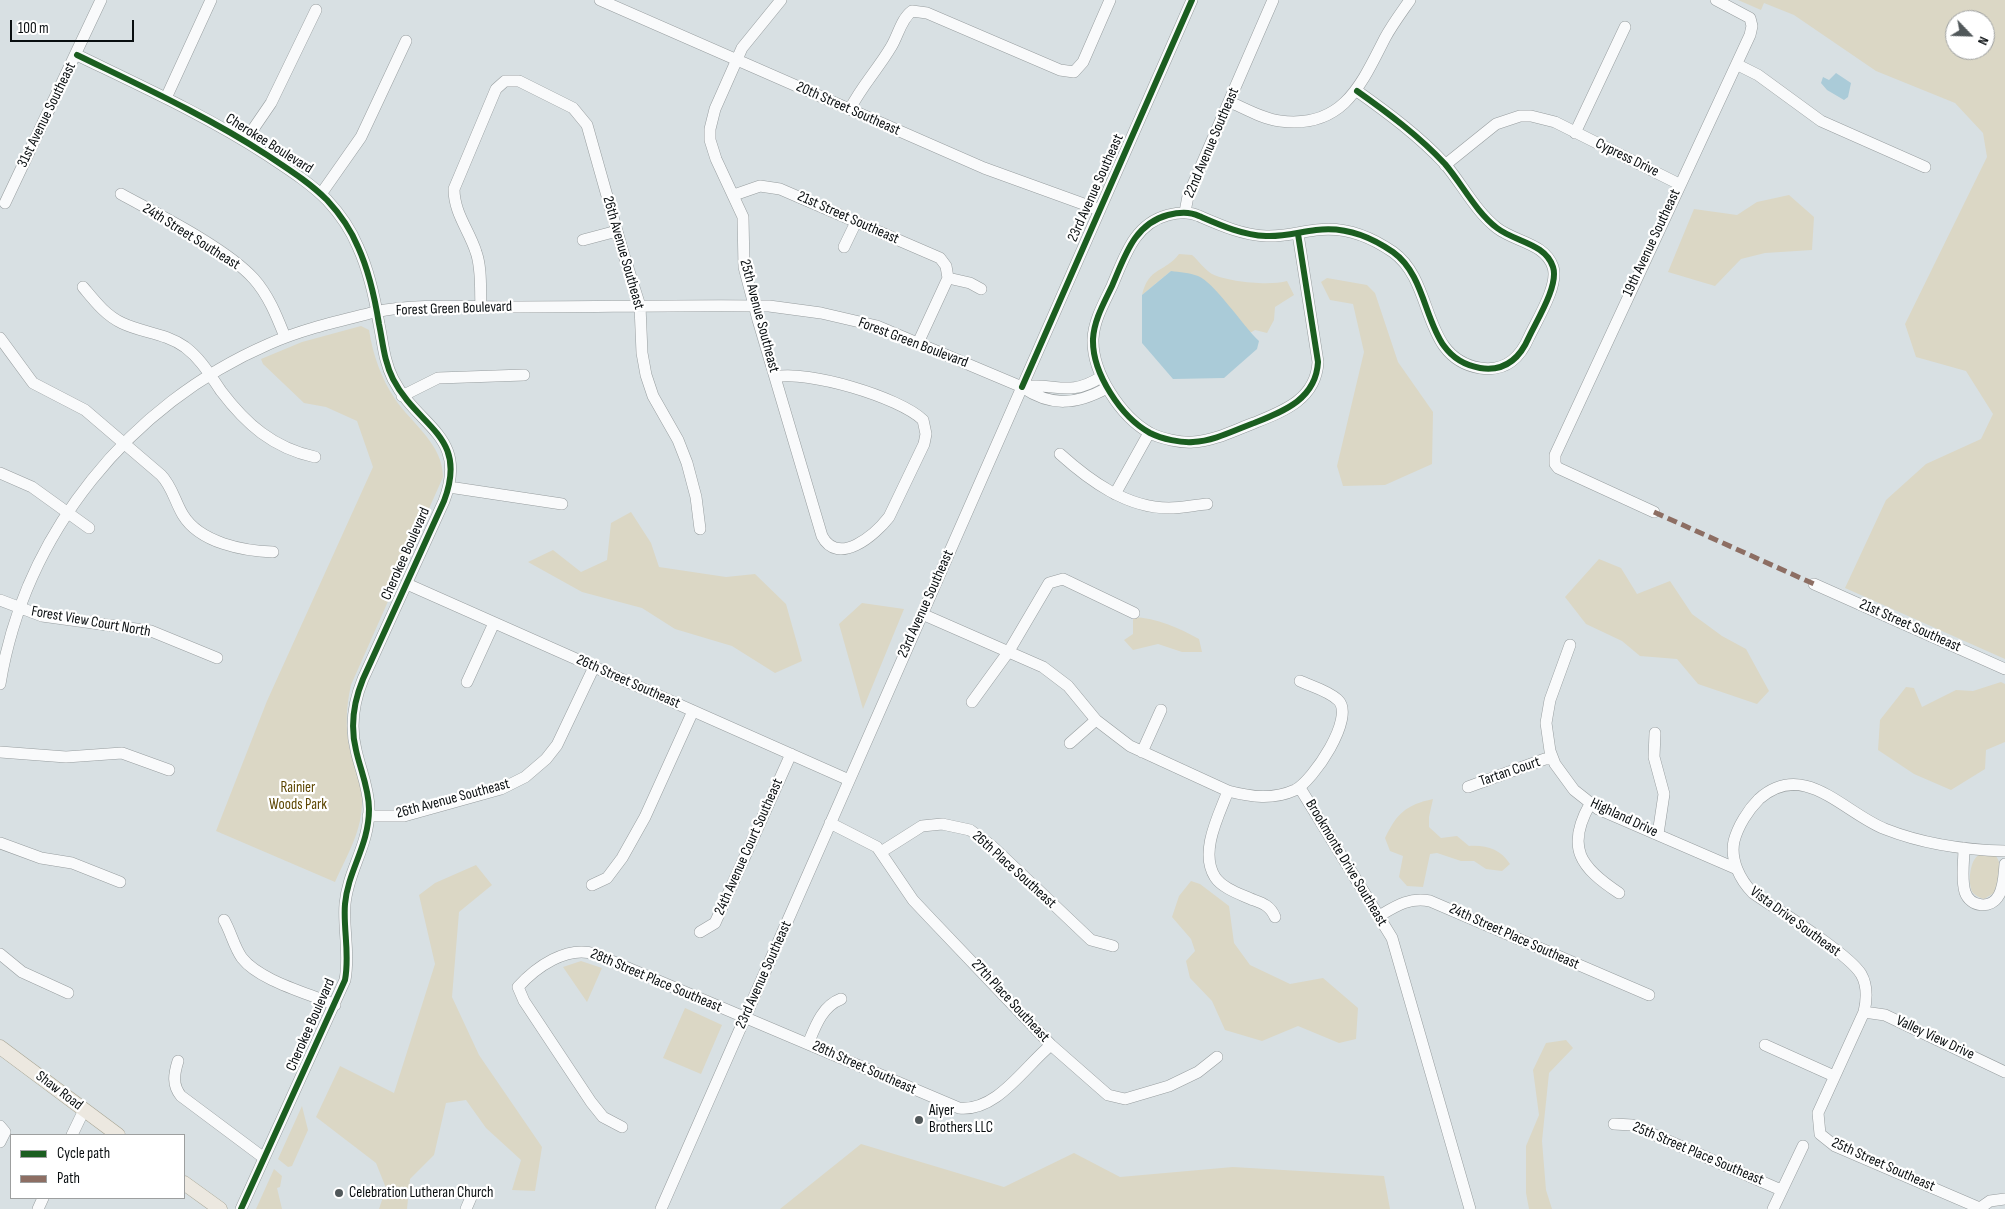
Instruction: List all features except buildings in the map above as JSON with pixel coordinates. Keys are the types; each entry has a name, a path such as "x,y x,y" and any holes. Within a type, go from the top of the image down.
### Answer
{"main road":[{"name":"Shaw Road","path":"0,1047 117,1134"},
{"path":"185,1184 220,1209"}],"street":[{"name":"31st Avenue Southeast","path":"5,203 68,66 76,55 101,0"},
{"path":"166,98 211,0"},
{"name":"20th Street Southeast","path":"600,0 984,168 1100,210"},
{"name":"25th Avenue Southeast","path":"775,377 803,375 854,388 912,412 924,420 926,427 924,444 889,517 883,524 853,547 843,550 828,545 822,536 775,377 742,259 742,217 712,149 710,129 715,109 737,60 747,40 780,0"},
{"path":"850,109 860,90 886,55 905,18 912,10 927,13 1060,70 1074,72 1083,62 1110,0"},
{"name":"23rd Avenue Southeast","path":"661,1209 1192,0"},
{"name":"22nd Avenue Southeast","path":"1149,433 1133,419 1107,388 1101,377 1093,354 1094,331 1134,238 1152,220 1185,212 1188,196 1273,0"},
{"path":"1230,102 1275,120 1298,120 1322,116 1334,111 1357,91 1391,27 1410,0"},
{"path":"1716,0 1738,4"},
{"name":"19th Avenue Southeast","path":"1654,512 1558,468 1555,464 1555,455 1679,184 1738,65 1752,26 1750,18 1738,4"},
{"path":"245,141 271,103 316,10"},
{"path":"1576,133 1625,27"},
{"path":"321,194 361,137 406,41"},
{"name":"Cherokee Boulevard","path":"76,55 166,98 245,141 303,178 321,194 346,224 359,248 377,312 384,357 402,396 444,442 450,455 452,469 449,487 363,679 355,704 354,740 367,793 368,816 365,841 348,885 345,904 347,967 335,1005 241,1209"},
{"path":"1738,65 1758,75 1821,121 1924,167"},
{"name":"26th Avenue Southeast","path":"481,306 479,266 476,252 456,207 454,189 496,89 505,81 519,81 537,88 573,108 585,121 640,306 642,353 646,375 654,396 678,440 687,463 696,498 700,529"},
{"path":"1185,212 1245,234 1263,236 1298,234 1316,230 1351,231 1368,238 1401,259 1415,278 1435,332 1448,352 1459,361 1475,367 1492,369 1502,367 1513,361 1523,351 1552,290 1553,267 1549,258 1541,250 1496,227 1445,165 1421,141 1357,91"},
{"name":"Cypress Drive","path":"1445,165 1496,124 1520,116 1546,119 1679,184"},
{"name":"21st Street Southeast","path":"734,196 760,186 774,187 940,258 946,266 948,278"},
{"name":"24th Street Southeast","path":"121,194 229,258 242,268 267,297 286,337"},
{"path":"844,247 856,222"},
{"path":"583,240 617,231"},
{"path":"1115,494 1149,433 1190,442 1223,434 1292,406 1306,395 1318,370 1318,356 1298,234"},
{"path":"918,343 948,278 970,283 982,289"},
{"path":"83,287 110,316 132,327 155,332 178,342 197,358 238,412 258,432 282,447 315,457"},
{"name":"Forest Green Boulevard","path":"0,684 20,609 38,564 68,512 87,485 123,443 163,408 210,374 250,352 325,324 377,312 481,306 755,306 796,309 845,317 877,326 1022,387 1037,397 1065,402 1094,395 1107,388"},
{"path":"0,338 33,383 86,410 165,480 192,527 218,540 250,551 273,552"},
{"path":"402,396 438,378 524,375"},
{"path":"1022,387 1038,384 1049,388 1072,389 1101,377"},
{"path":"1060,454 1077,469 1115,494 1137,503 1163,508 1208,504"},
{"path":"0,473 32,487 89,528"},
{"path":"449,487 562,504"},
{"path":"972,702 1009,651 1044,589 1054,580 1063,579 1074,583 1134,613"},
{"name":"26th Street Southeast","path":"407,584 849,780"},
{"name":"21st Street Southeast","path":"1814,584 2005,669"},
{"name":"Forest View Court North","path":"0,600 20,609 53,618 151,631 217,658"},
{"name":"Brookmonte Drive Southeast","path":"922,614 1009,651 1042,668 1061,680 1096,720 1122,741 1142,752 1228,791 1266,797 1284,794 1300,788 1392,938 1470,1209"},
{"path":"467,682 494,623"},
{"name":"Highland Drive","path":"1570,645 1556,682 1548,712 1547,732 1553,759 1574,790 1590,804 1737,869"},
{"name":"26th Avenue Southeast","path":"368,816 404,816 501,789 525,777 546,759 557,745 594,667"},
{"path":"1300,681 1338,700 1342,708 1342,719 1325,758 1319,769 1300,788"},
{"path":"1142,752 1161,710"},
{"path":"592,885 607,878 622,858 645,816 693,711"},
{"path":"1070,743 1096,720"},
{"path":"1655,734 1654,757 1664,794 1658,834"},
{"path":"0,752 66,757 122,753 138,757 169,770"},
{"name":"24th Avenue Court Southeast","path":"700,932 715,923 791,754"},
{"name":"Tartan Court","path":"1468,787 1545,759 1553,759"},
{"name":"Vista Drive Southeast","path":"1864,1012 1866,988 1860,973 1840,955 1752,893 1744,884 1737,869 1733,847 1735,839 1750,810 1772,790 1790,785 1808,786 1821,790 1865,820 1916,839 1964,848 2005,851"},
{"path":"1228,791 1211,839 1209,852 1211,869 1219,882 1269,906 1274,917"},
{"path":"1590,804 1577,832 1578,850 1590,872 1619,893"},
{"name":"27th Place Southeast","path":"830,823 867,840 881,852 913,900 1051,1045 1103,1092 1120,1099 1136,1096 1187,1079 1217,1057"},
{"name":"26th Place Southeast","path":"881,852 922,826 942,824 970,830 992,846 1091,940 1113,946"},
{"path":"0,843 41,858 72,863 120,882"},
{"path":"1964,848 1965,891 1970,901 1980,906 1991,903 1998,897 2005,864"},
{"name":"24th Street Place Southeast","path":"1379,916 1402,903 1416,900 1430,902 1649,996"},
{"path":"224,920 241,956 250,967 266,976 335,1005"},
{"name":"28th Street Place Southeast","path":"622,1127 603,1117 591,1102 524,1001 518,987 529,976 565,953 582,951 595,954 728,1012 746,1016"},
{"path":"0,954 22,972 68,993"},
{"path":"808,1044 823,1012 832,1002 840,1000"},
{"path":"1765,1045 1834,1076 1864,1012"},
{"name":"Valley View Drive","path":"1864,1012 1885,1015 2005,1072"},
{"name":"28th Street Southeast","path":"746,1016 952,1107 966,1109 980,1107 989,1102 1051,1045"},
{"path":"178,1061 174,1079 175,1089 181,1096 264,1158"},
{"name":"25th Street Southeast","path":"1834,1076 1818,1113 1820,1134 1835,1146 1981,1208"},
{"path":"72,1134 84,1110"},
{"name":"25th Street Place Southeast","path":"1614,1124 1632,1125 1782,1190"},
{"path":"1773,1209 1803,1146"},
{"path":"466,1209 472,1196"},
{"path":"1981,1208 1990,1200 2005,1199"}],"green space":[{"path":"1738,0 2005,0 2005,659 1845,588 1886,500 1926,464 1981,439 1993,414 1966,371 1916,357 1905,324 1987,157 1983,133 1955,103 1876,71 1794,15 1764,3 1761,10"},
{"path":"1789,195 1814,217 1812,250 1765,253 1741,259 1715,286 1668,272 1694,209 1737,215 1757,202"},
{"path":"1179,254 1192,255 1207,270 1219,277 1260,283 1287,281 1294,295 1275,307 1274,320 1267,333 1255,330 1250,333 1171,271 1142,295 1145,286 1153,274 1174,260"},
{"path":"1327,278 1367,285 1375,293 1398,362 1433,412 1432,464 1385,485 1343,486 1337,466 1364,352 1353,304 1330,300 1321,282"},
{"name":"Rainier Woods Park","path":"361,326 369,330 378,366 390,391 438,454 442,465 443,477 351,685 347,709 347,734 361,786 362,810 357,832 335,882 216,831 267,701 373,467 357,421 326,407 304,403 263,364 261,359 302,342"},
{"path":"631,512 651,543 659,567 726,577 755,574 786,604 802,661 775,673 732,646 675,629 642,608 582,592 528,562 553,550 581,572 607,560 611,523"},
{"path":"1599,559 1621,568 1637,594 1670,581 1692,614 1722,636 1746,649 1769,691 1757,704 1698,684 1677,659 1640,656 1622,641 1586,624 1565,597"},
{"path":"862,603 904,609 863,709 839,624"},
{"path":"1133,617 1176,627 1199,639 1202,652 1182,652 1158,644 1133,650 1124,640 1133,634"},
{"path":"2001,682 2005,684 2005,742 1986,750 1985,769 1951,790 1914,774 1878,750 1880,720 1906,687 1914,688 1922,707 1956,690 1973,691"},
{"path":"1433,799 1429,827 1441,838 1457,836 1469,846 1487,847 1497,851 1510,864 1502,871 1486,869 1474,861 1461,861 1437,853 1430,854 1423,887 1407,886 1399,877 1403,856 1390,851 1385,838 1403,811 1416,804"},
{"path":"1979,855 1996,856 2000,865 1999,879 1994,893 1984,899 1973,893 1970,884 1970,872 1973,861"},
{"path":"476,865 492,885 459,912 452,997 479,1055 542,1147 535,1191 512,1190 521,1160 486,1128 466,1100 446,1103 434,1155 410,1179 407,1209 379,1209 386,1188 376,1163 316,1117 340,1066 394,1093 435,964 419,895 435,883"},
{"path":"1191,881 1200,884 1229,906 1234,943 1250,965 1290,984 1323,978 1358,1008 1356,1039 1339,1043 1298,1026 1262,1041 1225,1030 1212,1001 1190,978 1186,961 1195,951 1191,939 1172,917 1179,896"},
{"path":"581,961 602,968 587,1002 563,967"},
{"path":"685,1008 722,1025 701,1074 663,1058"},
{"path":"1566,1040 1573,1048 1549,1073 1542,1141 1546,1190 1552,1209 1529,1209 1526,1193 1526,1146 1539,1115 1533,1070 1546,1043"},
{"path":"302,1106 308,1130 292,1166 288,1167 278,1159"},
{"path":"861,1144 1004,1187 1074,1153 1120,1177 1233,1167 1384,1176 1390,1209 780,1209"},
{"path":"274,1169 282,1176 280,1187 277,1188 282,1209 256,1209"}],"water":[{"path":"1836,73 1851,83 1848,97 1844,100 1827,90 1821,83 1823,77 1829,80"},
{"path":"1171,271 1198,276 1212,286 1259,341 1257,349 1224,378 1173,379 1142,343 1142,295"}],"marked path":[{"path":"1654,512 1814,584"}],"cycle path":[{"path":"1022,387 1192,0"},
{"path":"77,55 221,127 267,155 313,187 327,200 349,228 362,256 373,295 386,359 393,379 403,396 437,434 445,446 450,461 450,479 444,501 363,679 355,705 354,741 366,786 369,809 366,835 350,880 345,904 347,961 345,980 241,1209"},
{"path":"1298,234 1318,362 1316,375 1305,394 1276,414 1209,440 1183,442 1166,439 1150,433 1139,426 1110,393 1097,366 1093,339 1095,325 1100,312 1132,243 1147,226 1156,219 1168,215 1191,213 1248,234 1279,236 1327,229 1347,231 1375,241 1393,252 1407,265 1424,300 1437,335 1447,350 1461,361 1480,368 1497,368 1516,357 1525,345 1550,293 1554,274 1549,259 1537,248 1497,228 1482,214 1445,164 1425,144 1357,91"}],"place":[{"name":"Aiyer Brothers LLC","path":"919,1120"},
{"name":"Celebration Lutheran Church","path":"339,1193"}]}
